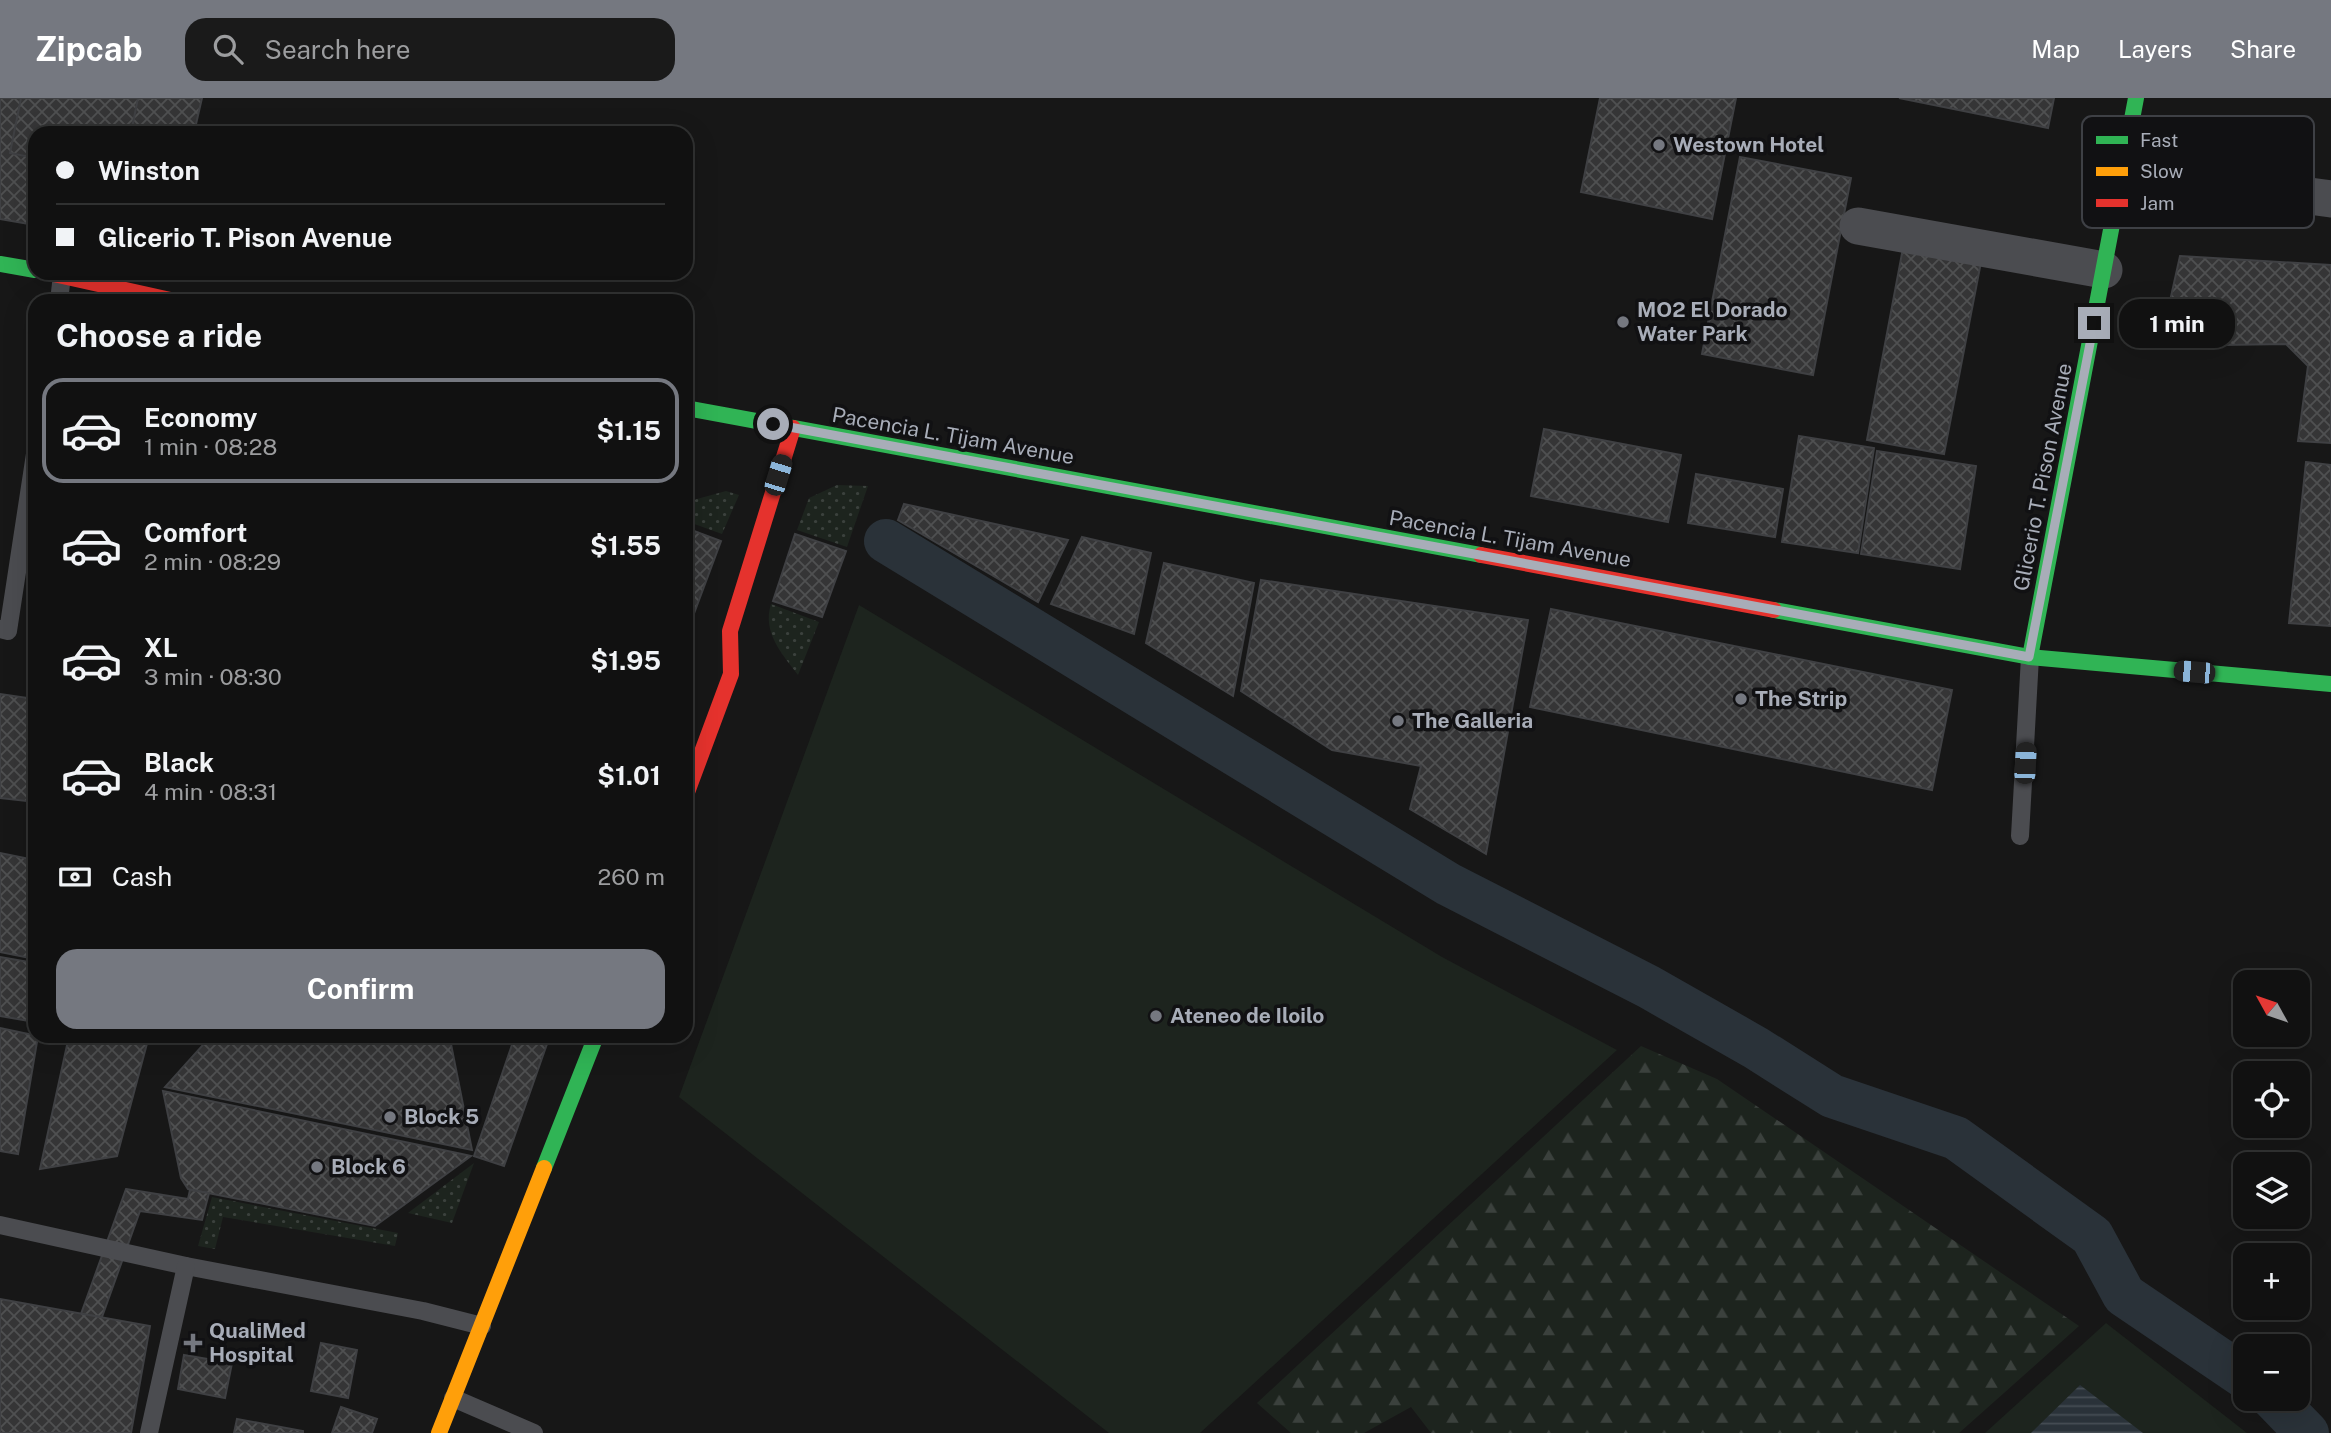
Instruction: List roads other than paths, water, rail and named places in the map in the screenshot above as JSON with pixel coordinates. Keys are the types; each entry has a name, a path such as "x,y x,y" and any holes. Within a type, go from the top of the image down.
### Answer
{"street":[{"name":"Glicerio T. Pison Avenue","path":"2133,116 2136,98"},
{"path":"1858,226 2104,270"},
{"name":"Glicerio T. Pison Avenue","path":"2029,657 2112,228"},
{"path":"0,264 28,269"},
{"path":"82,280 144,294"},
{"name":"Pacencia L. Tijam Avenue","path":"693,409 2029,657 2331,684"},
{"path":"693,776 731,674 733,620 793,428"},
{"path":"439,1433 593,1043"}],"lane":[{"path":"0,629 8,631 28,500"},
{"path":"2020,836 2029,657"},
{"path":"0,1225 186,1266 423,1311 482,1326"},
{"path":"149,1433 186,1266"},
{"path":"453,1398 512,1421 534,1433"}],"waterway":[{"path":"886,541 1448,884 1649,987 1756,1048 1832,1096 1956,1138 2092,1236 2124,1295 2233,1369"},
{"path":"2286,1411 2307,1433"}],"place":[{"name":"Westown Hotel","path":"1659,145"},
{"name":"MO2 El Dorado Water Park","path":"1623,322"},
{"name":"The Strip","path":"1741,699"},
{"name":"The Galleria","path":"1398,721"},
{"name":"Ateneo de Iloilo","path":"1156,1016"},
{"name":"Block 5","path":"390,1117"},
{"name":"Block 6","path":"317,1167"},
{"name":"QualiMed Hospital","path":"193,1343"}]}
